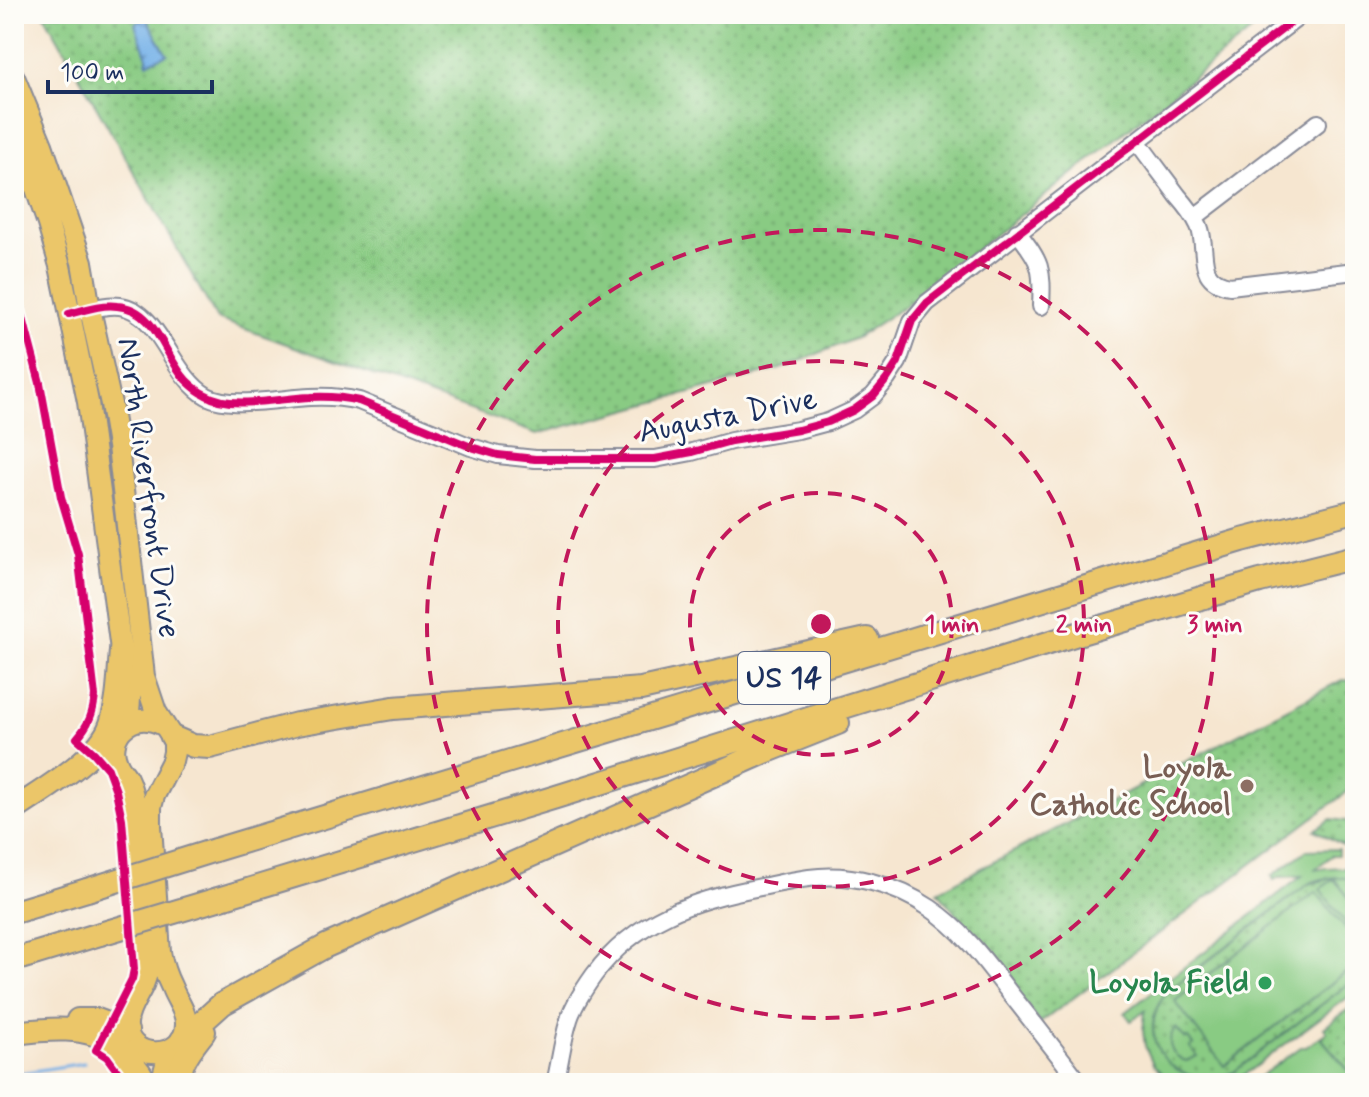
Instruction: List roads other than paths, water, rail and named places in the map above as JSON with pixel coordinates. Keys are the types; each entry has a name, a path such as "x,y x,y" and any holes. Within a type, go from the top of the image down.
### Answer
{"highway":[{"name":"US 14","path":"14,912 1242,540 1355,511"},
{"name":"US 14","path":"14,960 1074,635 1355,557"},
{"path":"167,731 193,746 210,747 297,724 393,708 641,689 1009,610"},
{"path":"176,1045 222,1004 326,946 765,752 1074,635"},
{"path":"14,810 94,753 117,732 111,724 118,699 121,650"},
{"path":"178,1083 184,1059 203,1033 259,983"},
{"path":"42,1030 65,1022 97,1020 132,1039"},
{"path":"14,1033 73,1031 101,1037 119,1048 142,1078"}],"main road":[{"name":"North Riverfront Drive","path":"14,77 42,145 82,262 113,418 144,676 156,712 167,731"},
{"name":"North Riverfront Drive","path":"14,124 60,266 88,402 121,650"},
{"path":"142,1078 126,1021 144,983 155,970 158,936 143,806 114,751 117,732 137,720 147,720 167,731 174,752 154,796 143,806"},
{"path":"155,970 184,1013 186,1023 164,1072 164,1083"},
{"path":"132,1039 145,1052 155,1053 176,1045"}],"street":[{"name":"Augusta Drive","path":"90,309 119,306 141,314 185,379 206,396 232,402 341,397 359,401 498,455 535,459 655,459 731,441 798,430 828,422 854,410 873,396 898,362 912,321 927,303 1302,14"},
{"path":"1195,217 1318,123"},
{"path":"1137,141 1195,217 1202,233 1205,267 1209,276 1222,284 1230,286 1355,271"},
{"path":"1017,232 1038,263 1043,280 1041,306"},
{"path":"69,314 90,309"},
{"path":"555,1083 568,1020 580,997 614,952 636,934 691,904 811,877 830,877 891,888 946,920 978,951 1080,1083"}],"water":[{"path":"146,18 168,54 147,63 135,24"}],"waterway":[{"path":"14,1074 84,1063"}],"place":[{"name":"Loyola Catholic School","path":"1247,786"},
{"name":"Loyola Field","path":"1265,983"}]}
